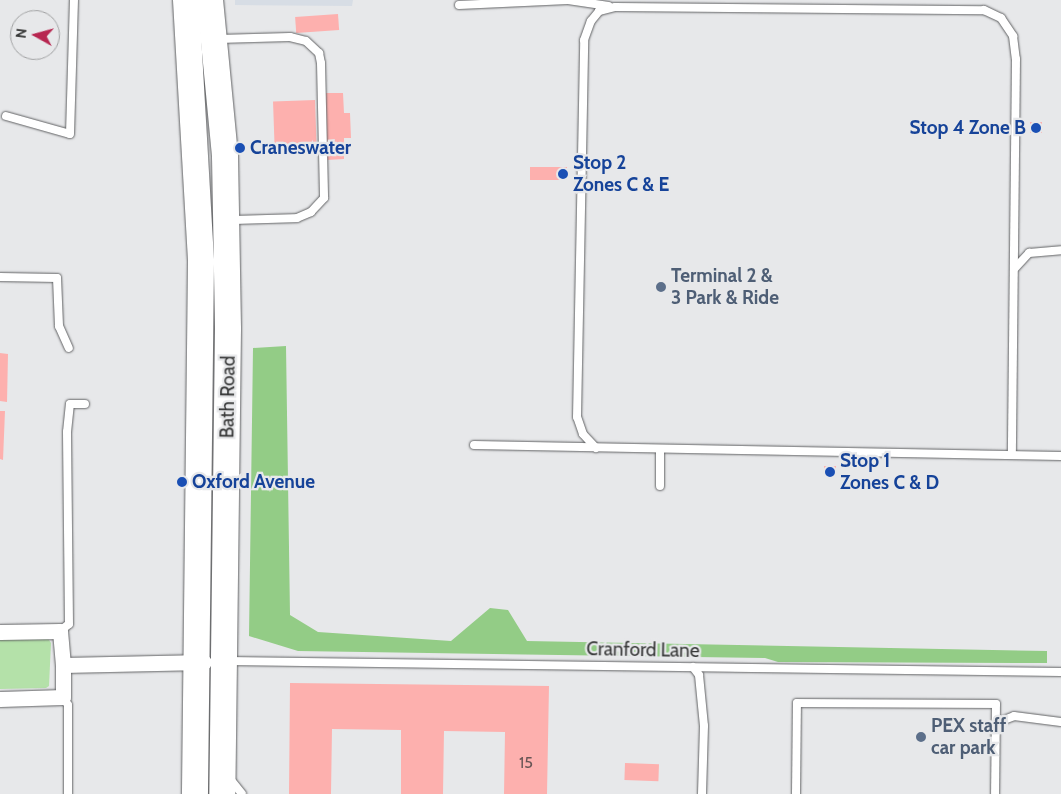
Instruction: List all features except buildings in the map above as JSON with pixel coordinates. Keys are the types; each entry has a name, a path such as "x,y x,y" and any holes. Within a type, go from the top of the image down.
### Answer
{"highway":[{"name":"Bath Road","path":"186,0 201,262 195,794"},
{"name":"Bath Road","path":"210,0 225,156 226,220 225,661 222,782"}],"street":[{"path":"0,632 60,631 63,666 63,697 0,699"},
{"path":"63,666 225,661"}],"lane":[{"path":"6,116 70,134 74,0"},
{"path":"459,5 568,0 615,7 698,4 984,10 1002,18 1014,36 1016,58 1012,455"},
{"path":"958,0 958,10"},
{"path":"596,448 583,434 577,417 584,40 591,21 599,11 615,7"},
{"path":"214,39 290,37 306,41 319,53 320,63 324,198 312,212 297,218 226,220"},
{"path":"1014,269 1029,253 1061,250"},
{"path":"0,277 57,278 58,326 70,348"},
{"path":"60,631 69,624 67,432 70,404 86,404"},
{"path":"474,445 660,450 1061,456"},
{"path":"660,450 660,486"},
{"name":"Cranford Lane","path":"225,661 1061,672"},
{"path":"693,667 699,675 704,726 702,794"},
{"path":"63,697 68,705 68,794"},
{"path":"796,794 797,703 996,704 995,794"},
{"path":"996,723 1014,716 1061,722"},
{"path":"222,782 242,794"}],"shaded area":[{"path":"235,0 353,0 352,6 235,5"}],"green space":[{"path":"286,346 290,615 318,632 451,641 490,608 508,610 527,641 1047,651 1047,663 778,662 765,658 298,651 249,636 253,348"},
{"path":"47,637 51,643 49,686 46,688 0,689 0,639"}],"place":[{"name":"Stop 4 Zone B","path":"1036,128"},
{"name":"Craneswater","path":"240,148"},
{"name":"Stop 2 Zones C & E","path":"563,174"},
{"name":"Terminal 2 & 3 Park & Ride","path":"661,287"},
{"name":"Stop 1 Zones C & D","path":"830,472"},
{"name":"Oxford Avenue","path":"182,482"},
{"name":"PEX staff car park","path":"921,737"}]}
